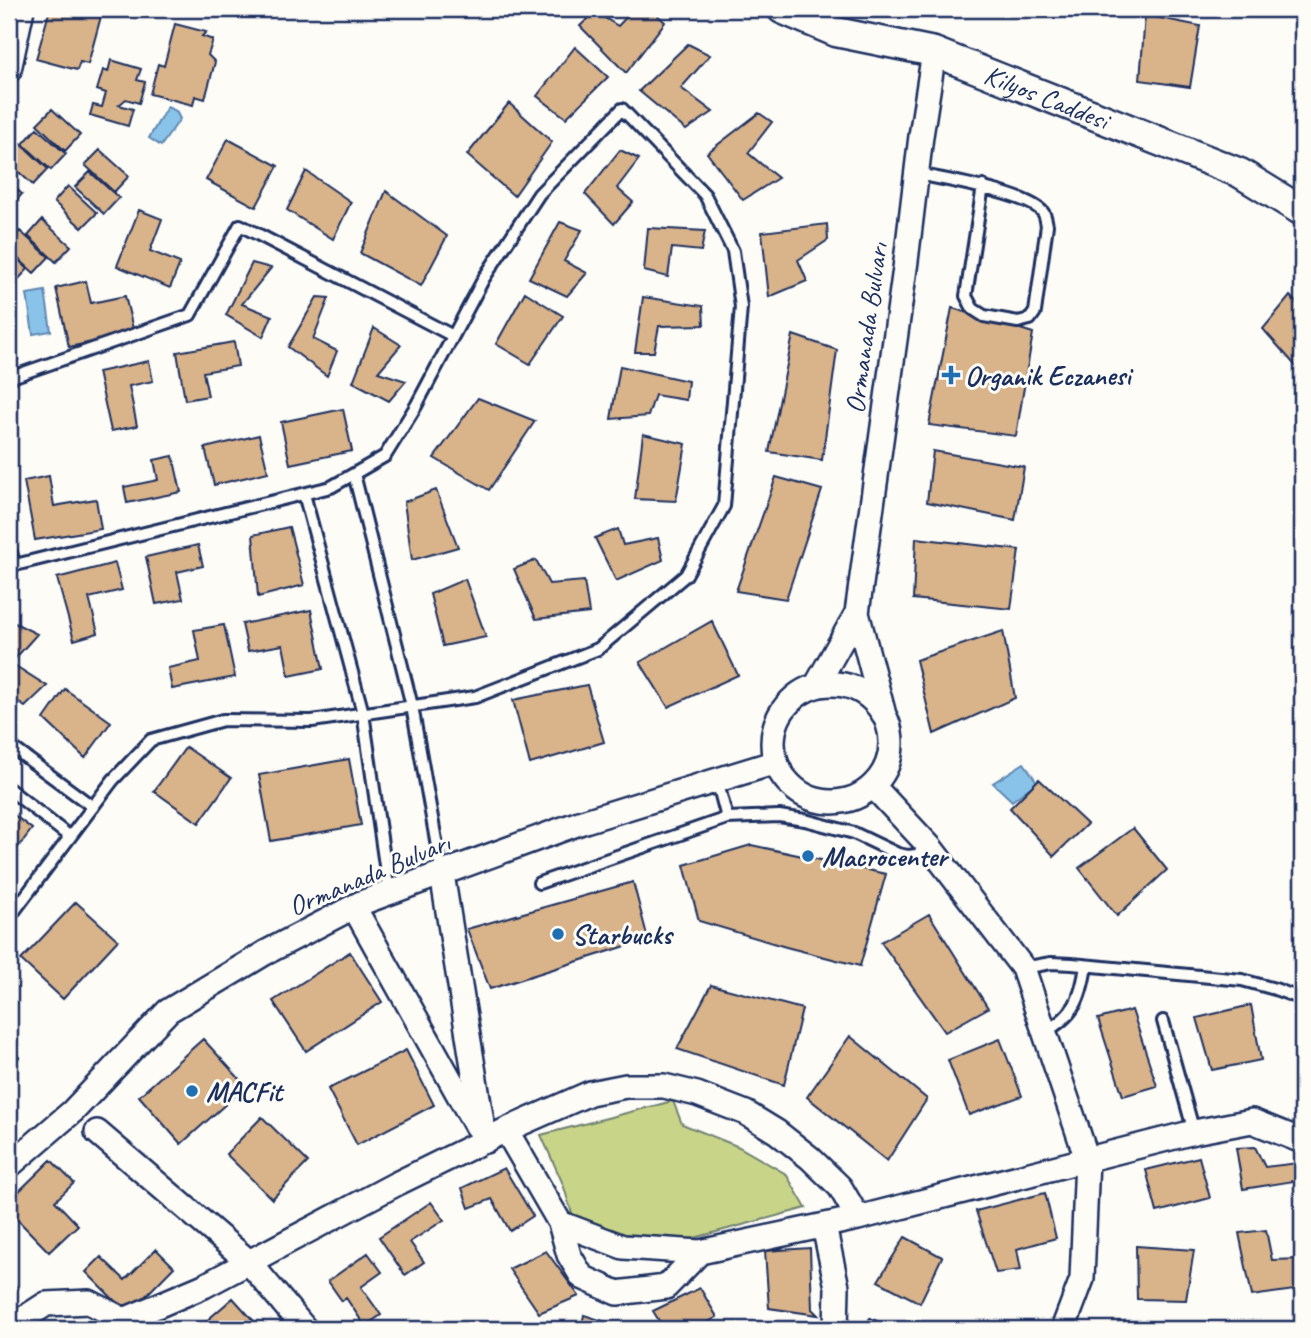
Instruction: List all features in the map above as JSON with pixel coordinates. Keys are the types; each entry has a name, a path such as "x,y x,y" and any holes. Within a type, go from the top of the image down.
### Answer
{"street":[{"path":"9,70 22,9"},
{"name":"Kilyos Caddesi","path":"782,9 836,32 934,52 1240,173 1302,211"},
{"name":"Ormanada Bulvarı","path":"816,686 857,612 934,52"},
{"name":"Ormanada Bulvarı","path":"857,612 883,713"},
{"path":"835,684 854,688 870,697 883,713 890,732 891,751 885,770 873,786 856,797 837,802 817,800 799,792 785,779 776,762 773,743 775,724 784,707 798,694 816,686 835,684"},
{"name":"Ormanada Bulvarı","path":"9,1166 73,1111 168,1011 265,953 354,907 389,893 582,822 776,762"},
{"path":"873,786 930,847 1023,968 1087,1158 1082,1279 1063,1329"},
{"path":"442,874 485,1141"},
{"path":"354,907 485,1141"},
{"path":"9,1328 46,1304 89,1302 124,1320 204,1286 396,1184 506,1130 590,1093 626,1086 664,1086 697,1094 746,1113 777,1132 810,1158 840,1187 858,1218"},
{"path":"559,1223 623,1247 700,1252 858,1218 1087,1158 1252,1121 1302,1141"},
{"path":"506,1130 559,1223 569,1255 582,1278 617,1293 666,1287 700,1252"},
{"path":"97,1132 249,1262 304,1329"},
{"path":"824,1226 837,1287 836,1329"}],"lane":[{"path":"9,918 113,780 151,740 223,720 312,721 475,696 598,649 686,575 724,506 741,307 733,251 705,195 622,109 539,194 484,278 416,406 385,456 331,487 15,565"},
{"path":"917,174 983,187 1035,205 1044,214 1047,225 1035,312 1030,319 1018,322 984,316 973,309 966,296 983,187"},
{"path":"9,378 190,315 240,225 453,336"},
{"path":"354,474 412,706 442,874"},
{"path":"304,494 363,713 389,893"},
{"path":"9,547 15,565 9,576"},
{"path":"9,746 93,807"},
{"path":"717,780 727,818"},
{"path":"9,789 70,837"},
{"path":"539,883 727,818 779,816 805,820 854,833 908,856 916,855 930,847"},
{"path":"1023,968 1051,963 1242,980 1302,999"},
{"path":"1044,1032 1062,1021 1077,1002 1086,965"},
{"path":"1163,1021 1194,1132"}],"green space":[{"path":"673,1101 682,1124 739,1147 786,1174 806,1208 679,1242 576,1227 563,1184 541,1135"}],"water":[{"path":"167,107 176,111 180,119 161,146 149,138"},
{"path":"45,291 51,331 33,334 27,294"},
{"path":"1024,763 1037,782 1012,801 993,783"}],"building":[{"path":"50,9 58,12 59,9 103,9 88,64 80,62 77,70 36,59"},
{"path":"634,9 651,9 665,22 626,73 580,26 595,12 618,26"},
{"path":"1145,15 1200,26 1190,87 1140,80"},
{"path":"175,24 206,32 202,36 213,40 208,55 215,62 205,99 195,96 193,105 150,94 158,64 164,66"},
{"path":"688,44 710,55 681,88 713,112 686,130 639,91"},
{"path":"575,47 608,77 566,118 537,96"},
{"path":"111,60 141,69 137,80 145,82 139,103 126,99 119,105 133,109 128,126 90,115 93,105 102,107 106,93 97,90 103,70 108,72"},
{"path":"509,103 552,142 514,196 467,155"},
{"path":"52,109 80,135 65,151 37,124"},
{"path":"759,113 772,122 748,153 778,178 743,200 707,153"},
{"path":"37,128 66,154 51,170 23,144"},
{"path":"228,139 278,166 256,207 206,180"},
{"path":"19,142 48,169 33,185 9,163 9,153"},
{"path":"100,150 129,176 114,192 85,165"},
{"path":"620,150 639,159 617,188 633,202 614,224 585,194"},
{"path":"306,171 351,202 333,239 287,210"},
{"path":"90,172 119,198 104,214 75,187"},
{"path":"9,182 22,194 9,209"},
{"path":"68,186 97,213 82,228 54,202"},
{"path":"386,191 447,236 421,286 360,253"},
{"path":"139,210 162,219 150,251 180,263 170,288 117,266"},
{"path":"42,220 71,246 56,262 28,236"},
{"path":"560,222 582,230 564,261 587,273 567,296 529,278"},
{"path":"827,224 828,240 798,260 807,281 769,297 762,232"},
{"path":"648,228 705,231 701,251 672,248 668,277 644,271"},
{"path":"20,231 49,257 34,273 9,250 9,243"},
{"path":"9,251 28,269 13,285 9,281"},
{"path":"252,263 271,268 242,304 272,316 263,337 226,315"},
{"path":"86,281 91,303 125,296 134,333 69,347 56,288"},
{"path":"525,292 563,316 530,364 496,344"},
{"path":"1290,296 1302,309 1302,373 1263,329"},
{"path":"317,297 329,298 313,339 337,351 327,376 288,347"},
{"path":"643,297 703,306 704,325 659,326 654,352 635,352"},
{"path":"952,308 1033,333 1016,436 929,425"},
{"path":"9,318 18,359 9,361"},
{"path":"374,328 401,345 378,372 406,381 389,401 353,382"},
{"path":"793,335 837,350 822,460 769,452"},
{"path":"234,342 238,366 203,372 208,396 185,400 177,352"},
{"path":"149,361 153,381 129,386 137,426 111,431 98,372"},
{"path":"620,366 688,381 686,400 655,395 648,416 611,419"},
{"path":"478,398 535,421 489,490 434,458"},
{"path":"343,409 352,451 290,464 281,422"},
{"path":"643,434 686,444 676,501 635,499"},
{"path":"259,435 268,472 214,485 205,448"},
{"path":"933,451 1024,467 1015,520 927,502"},
{"path":"173,456 181,492 127,503 124,487 158,480 154,460"},
{"path":"49,476 54,506 96,499 101,529 35,540 24,481"},
{"path":"776,477 822,490 786,599 736,591"},
{"path":"436,490 458,547 412,560 404,502"},
{"path":"289,527 304,585 258,597 253,535"},
{"path":"618,529 623,545 658,538 663,560 616,581 595,538"},
{"path":"916,538 1019,550 1011,609 913,599"},
{"path":"198,545 203,566 177,572 183,599 156,604 146,557"},
{"path":"536,560 549,584 584,581 589,613 536,619 514,569"},
{"path":"115,563 122,590 89,598 98,633 74,640 57,578"},
{"path":"465,579 486,637 443,646 430,594"},
{"path":"311,610 323,669 289,676 283,645 248,651 242,624"},
{"path":"712,621 738,675 668,707 640,662"},
{"path":"15,623 37,634 11,663 47,686 25,707 9,695 9,631"},
{"path":"224,625 235,677 172,689 168,668 200,661 194,630"},
{"path":"1003,631 1015,698 934,734 916,660"},
{"path":"587,685 604,742 530,764 513,700"},
{"path":"65,689 111,722 85,758 44,719"},
{"path":"186,747 231,778 199,823 154,791"},
{"path":"349,759 361,825 271,841 259,775"},
{"path":"1039,779 1087,824 1054,856 1010,808"},
{"path":"9,811 32,829 9,859"},
{"path":"1133,828 1167,870 1117,916 1079,868"},
{"path":"751,845 886,874 860,966 699,921 684,865"},
{"name":"Starbucks","path":"633,882 648,939 490,989 467,929"},
{"path":"76,902 118,940 63,999 21,960"},
{"path":"929,914 988,1008 945,1032 881,942"},
{"path":"350,952 382,1002 306,1051 273,1001"},
{"path":"711,985 802,1009 784,1085 677,1049"},
{"path":"1251,1005 1261,1060 1212,1070 1197,1018"},
{"path":"1132,1010 1157,1086 1123,1096 1098,1019"},
{"path":"850,1036 927,1099 887,1161 807,1097"},
{"name":"MACFit","path":"203,1039 246,1086 181,1144 139,1096"},
{"path":"1000,1039 1022,1096 969,1115 948,1060"},
{"path":"9,1048 19,1057 9,1070"},
{"path":"406,1050 434,1105 357,1145 328,1089"},
{"path":"1302,1061 1302,1076 1295,1070"},
{"path":"262,1117 308,1162 272,1199 226,1154"},
{"path":"1255,1147 1265,1167 1298,1163 1300,1180 1243,1189 1236,1148"},
{"path":"1199,1157 1210,1198 1157,1212 1146,1170"},
{"path":"51,1160 74,1183 55,1201 78,1225 49,1252 9,1211 9,1201"},
{"path":"504,1168 533,1216 510,1231 492,1199 469,1208 462,1188"},
{"path":"1045,1193 1056,1238 1017,1249 1021,1270 996,1273 976,1211"},
{"path":"431,1202 444,1220 410,1242 424,1262 405,1275 379,1237"},
{"path":"1266,1230 1272,1260 1302,1259 1302,1289 1252,1296 1239,1233"},
{"path":"905,1237 942,1257 920,1303 878,1281"},
{"path":"1136,1246 1194,1250 1186,1300 1137,1299"},
{"path":"810,1248 812,1309 818,1315 769,1308 765,1251"},
{"path":"156,1249 174,1267 128,1314 86,1272 101,1257 125,1280"},
{"path":"546,1251 579,1296 539,1313 509,1269"},
{"path":"368,1253 382,1272 361,1287 381,1315 365,1326 346,1298 342,1301 328,1281"},
{"path":"9,1280 18,1288 9,1294"},
{"path":"700,1288 717,1317 696,1329 664,1329 653,1311"},
{"path":"233,1298 261,1329 197,1329"},
{"path":"584,1315 628,1329 581,1329"},
{"path":"870,1318 895,1329 863,1329"},
{"path":"441,1322 447,1329 433,1329"}],"place":[{"name":"Organik Eczanesi","path":"951,375"},
{"name":"Macrocenter","path":"808,856"},
{"name":"Starbucks","path":"558,934"},
{"name":"MACFit","path":"192,1091"}]}
